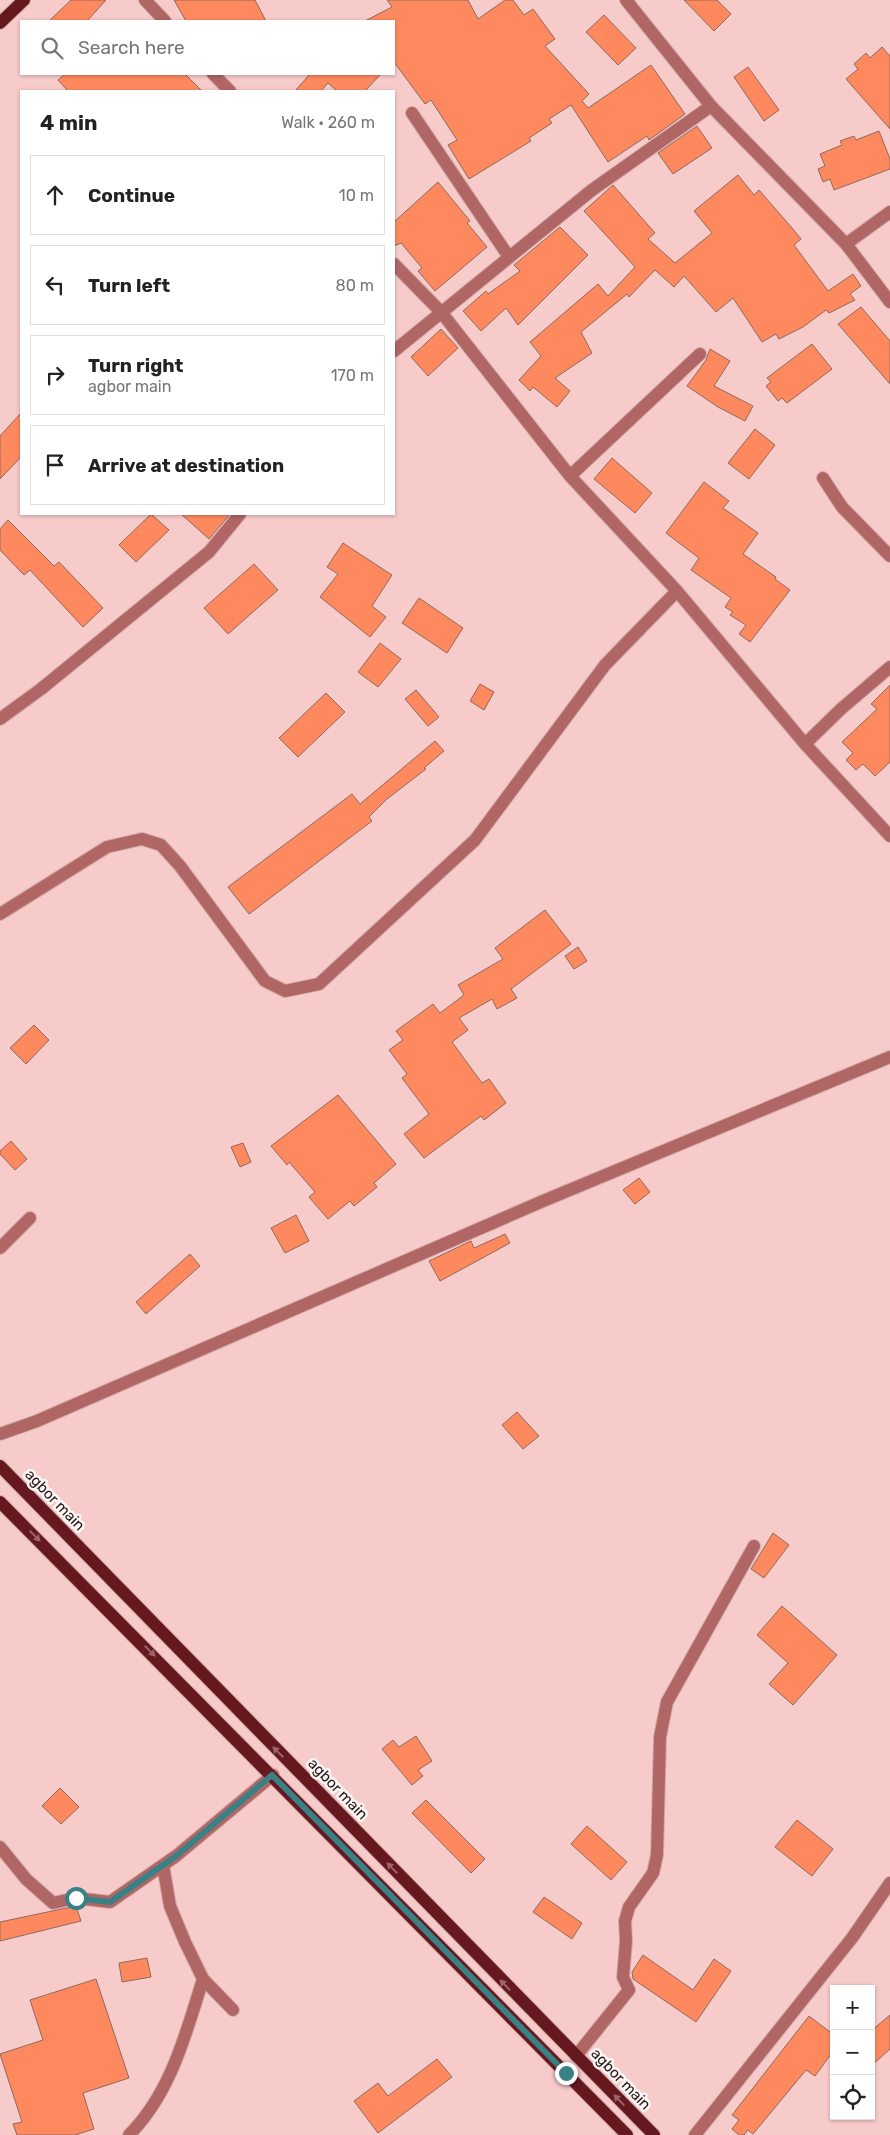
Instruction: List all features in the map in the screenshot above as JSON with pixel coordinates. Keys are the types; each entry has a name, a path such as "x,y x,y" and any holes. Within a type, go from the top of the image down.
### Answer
{"main road":[{"path":"0,23 24,0"},
{"name":"agbor main","path":"0,1466 654,2135"},
{"path":"0,1502 124,1625 627,2135"},
{"path":"124,1625 141,1612"}],"street":[{"path":"145,0 164,20"},
{"path":"626,0 710,106 846,244 890,302"},
{"path":"214,75 229,90"},
{"path":"395,350 592,190 710,106"},
{"path":"412,113 509,257"},
{"path":"846,244 890,212"},
{"path":"395,265 441,312 570,476 677,591 805,744 890,836"},
{"path":"570,476 700,354"},
{"path":"824,478 842,507 890,556"},
{"path":"0,719 41,689 209,552 239,515"},
{"path":"0,914 108,847 142,839 161,845 180,866 265,981 285,991 319,984 475,840 604,664 677,591"},
{"path":"805,744 841,709 890,667"},
{"path":"0,1434 37,1421 543,1201 890,1057"},
{"path":"0,1248 30,1218"},
{"path":"576,2056 629,1990 623,1977 626,1941 625,1921 629,1907 653,1873 657,1855 660,1737 667,1702 754,1546"},
{"path":"0,1848 26,1879 53,1903 76,1898 110,1902 176,1856 272,1775"},
{"path":"163,1865 170,1906 203,1979 233,2010"},
{"path":"695,2135 841,1953 890,1882"},
{"path":"129,2135 156,2100 174,2067 203,1979"}],"building":[{"path":"71,0 106,0 88,20 50,20"},
{"path":"174,0 255,0 265,20 185,20"},
{"path":"387,0 468,0 478,19 505,0 513,0 524,15 533,9 555,39 545,46 589,94 582,101 588,108 651,65 685,114 649,140 647,136 608,162 571,105 549,119 552,123 529,138 531,141 469,179 448,145 457,140 431,100 425,104 395,63 395,20 367,20 392,7"},
{"path":"684,0 717,0 731,14 714,31"},
{"path":"604,15 636,48 618,65 586,32"},
{"path":"882,47 890,56 890,129 846,79 858,69 854,64 866,53 870,58"},
{"path":"748,67 779,110 764,121 734,77"},
{"path":"64,75 186,75 201,90 67,90 58,80"},
{"path":"309,75 380,75 366,90 336,90 328,83 322,90 296,90"},
{"path":"697,126 712,148 673,174 658,153"},
{"path":"879,131 890,159 890,169 834,190 830,179 823,182 818,169 825,166 820,154 842,145 840,141 854,136 856,140"},
{"path":"738,175 754,195 759,190 801,239 794,245 828,291 853,274 861,286 850,294 855,300 829,313 826,310 803,327 779,339 776,334 762,342 733,298 716,312 684,276 674,287 655,270 629,297 627,294 581,332 592,353 555,378 570,391 557,407 533,387 530,391 519,380 541,356 530,342 598,284 608,296 635,267 584,211 613,185 655,233 648,239 675,263 712,233 694,211"},
{"path":"438,182 470,221 467,223 487,247 435,291 418,271 422,268 401,243 395,246 395,221"},
{"path":"560,227 588,255 518,325 506,308 481,331 463,311 486,291 488,294 520,271 514,265"},
{"path":"861,307 890,341 890,384 838,324"},
{"path":"441,329 458,348 428,376 411,357"},
{"path":"812,344 832,369 787,403 782,398 778,401 766,386 771,382 767,378"},
{"path":"710,349 730,361 714,386 753,406 745,421 718,407 687,386 706,360"},
{"path":"20,414 20,458 0,479 0,436"},
{"path":"755,429 775,445 749,479 728,463"},
{"path":"612,458 652,493 635,513 594,479"},
{"path":"704,482 729,501 723,508 758,533 743,554 776,577 775,579 790,590 750,642 739,634 746,625 730,615 733,612 725,607 731,598 691,570 699,558 666,533"},
{"path":"150,515 169,530 136,562 119,545"},
{"path":"182,515 229,515 209,539"},
{"path":"8,520 54,566 59,562 103,608 83,627 30,570 24,575 0,550 0,529"},
{"path":"343,543 392,575 372,606 386,617 370,637 320,597 338,574 327,567"},
{"path":"254,564 278,590 228,634 204,608"},
{"path":"419,598 463,628 447,653 402,623"},
{"path":"380,643 401,659 378,687 358,672"},
{"path":"480,684 494,692 484,710 470,701"},
{"path":"890,685 890,762 875,776 863,764 856,770 846,760 853,753 842,742 877,709 871,704"},
{"path":"416,690 439,717 428,726 405,699"},
{"path":"326,693 345,712 298,757 279,738"},
{"path":"435,741 444,751 424,768 426,769 387,799 369,817 372,821 249,914 228,887 352,794 360,804"},
{"path":"545,910 571,944 511,989 517,998 497,1009 492,999 459,1018 468,1030 452,1042 482,1083 489,1079 506,1103 484,1120 481,1116 424,1158 404,1134 429,1114 402,1078 407,1074 389,1050 403,1040 396,1031 433,1004 440,1013 464,995 458,985 503,959 495,948"},
{"path":"578,947 587,961 574,969 565,956"},
{"path":"34,1025 49,1040 26,1064 10,1048"},
{"path":"338,1095 396,1164 374,1183 377,1187 354,1206 350,1201 328,1219 309,1197 315,1192 289,1162 287,1165 271,1146"},
{"path":"11,1141 27,1159 15,1170 0,1154 0,1151"},
{"path":"243,1143 251,1162 240,1167 231,1147"},
{"path":"639,1178 650,1192 635,1204 623,1190"},
{"path":"296,1215 309,1241 285,1253 271,1228"},
{"path":"505,1234 510,1243 440,1281 429,1261 471,1241 474,1248"},
{"path":"190,1254 200,1266 146,1314 136,1302"},
{"path":"517,1412 539,1436 523,1449 502,1425"},
{"path":"773,1533 789,1545 764,1578 751,1569"},
{"path":"782,1606 837,1655 793,1705 769,1684 788,1663 757,1635"},
{"path":"416,1736 432,1761 418,1770 423,1776 412,1785 382,1749 393,1740 399,1747"},
{"path":"60,1788 79,1807 61,1824 42,1806"},
{"path":"426,1800 485,1859 471,1873 412,1813"},
{"path":"797,1820 833,1849 812,1876 775,1847"},
{"path":"587,1826 627,1862 611,1880 571,1844"},
{"path":"544,1897 582,1923 572,1939 533,1912"},
{"path":"76,1906 81,1921 0,1941 0,1922"},
{"path":"643,1955 693,1990 714,1959 731,1971 696,2022 633,1979 632,1972"},
{"path":"147,1958 151,1977 122,1982 119,1963"},
{"path":"96,1979 129,2078 83,2093 94,2129 75,2135 17,2135 13,2124 22,2122 0,2054 43,2040 30,2000"},
{"path":"890,2015 890,2049 875,2062 875,2030 875,2028"},
{"path":"809,2016 830,2032 830,2055 815,2076 806,2070 753,2134 748,2130 744,2135 739,2135 732,2129 739,2120 732,2115"},
{"path":"437,2059 452,2077 378,2133 354,2101 378,2083 388,2096"}],"route":[{"path":"76,1898 92,1902 110,1902 176,1856 272,1775 566,2073"}]}
